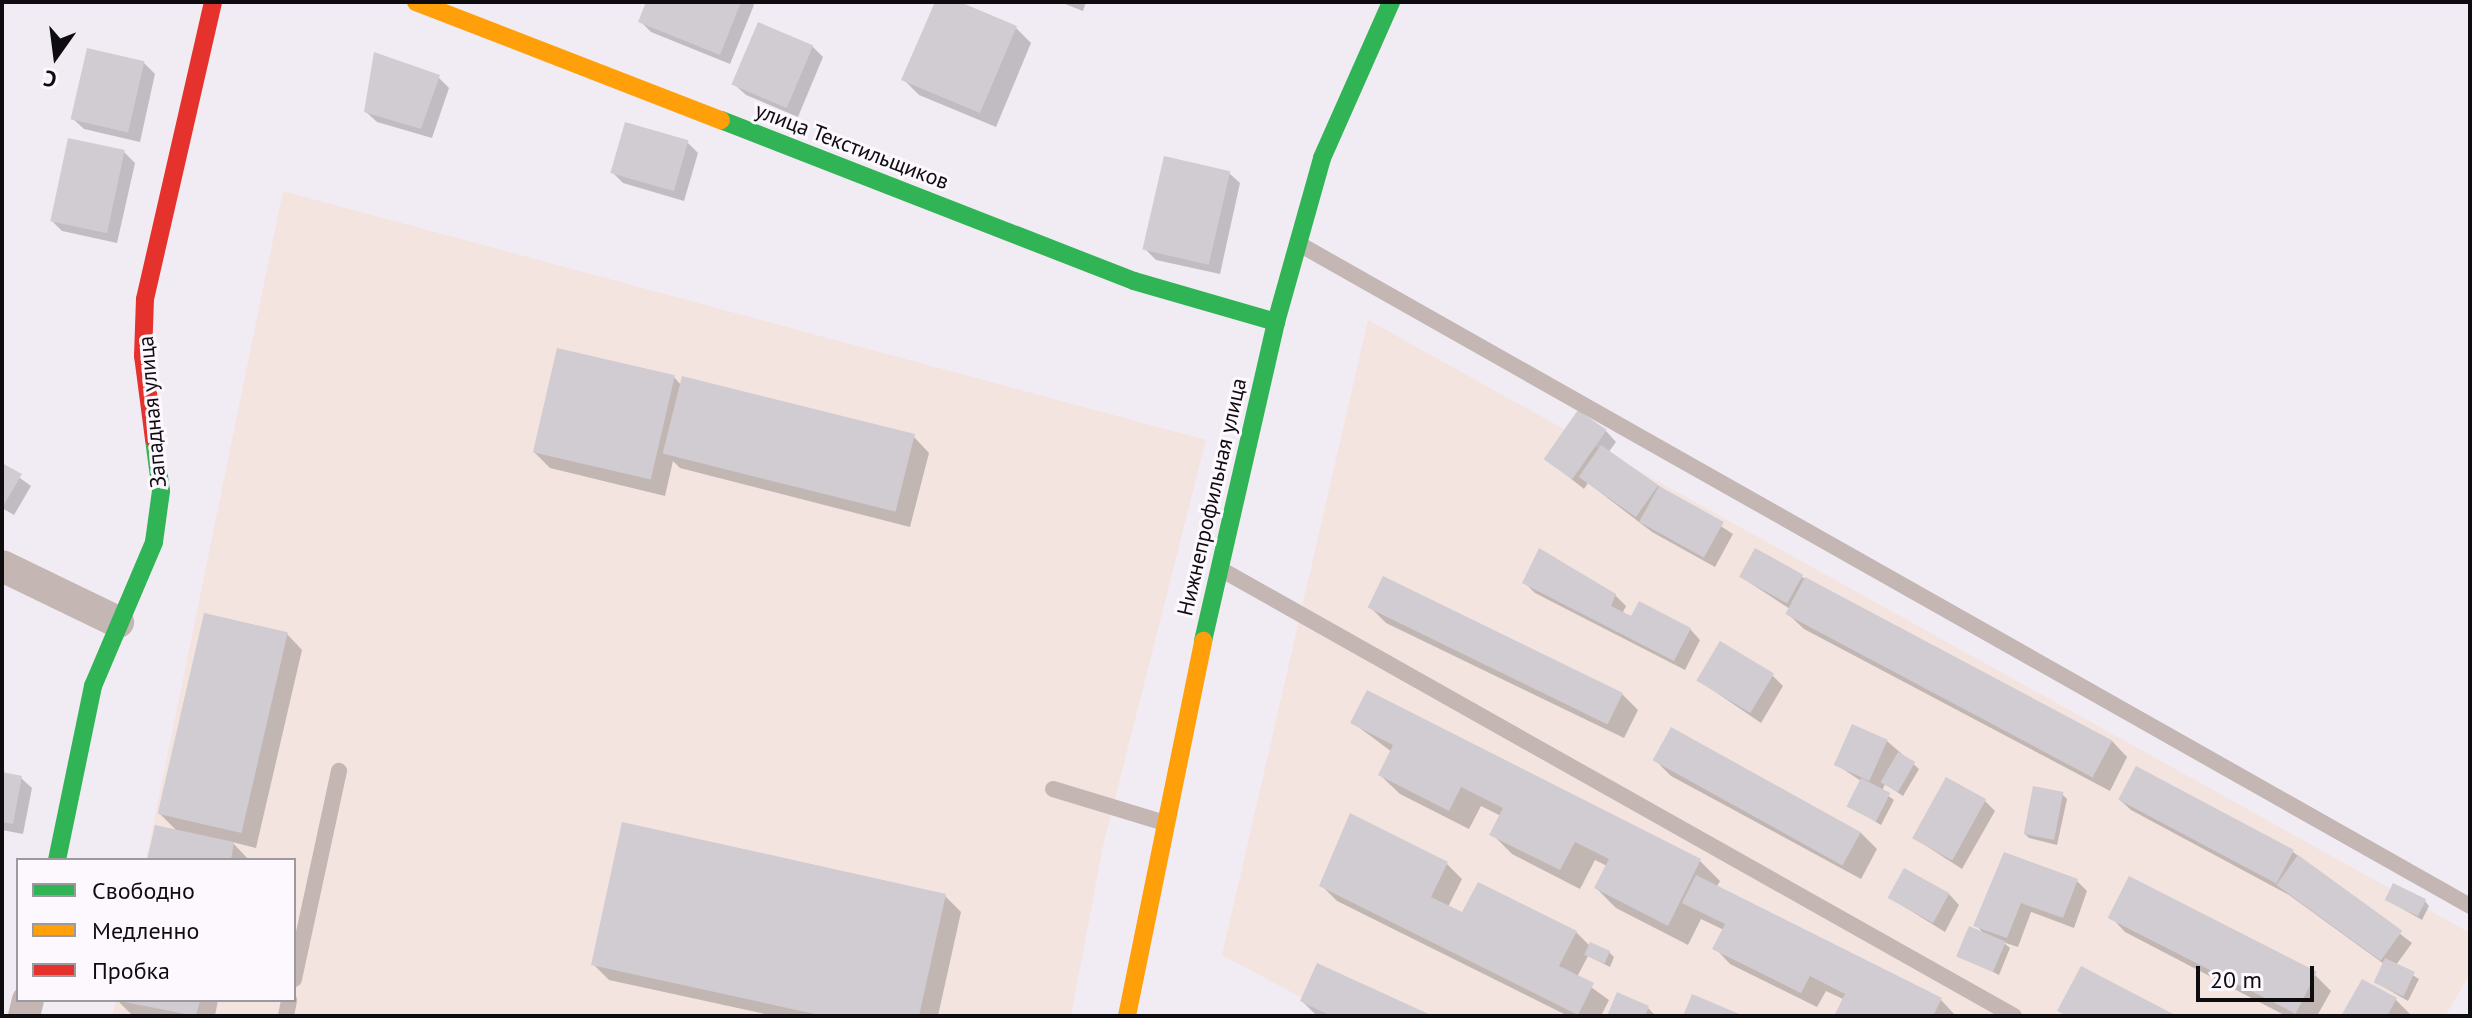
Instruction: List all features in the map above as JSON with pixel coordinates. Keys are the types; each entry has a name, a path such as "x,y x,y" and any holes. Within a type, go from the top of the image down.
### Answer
{"street":[{"name":"Западная улица","path":"57,858 93,686 154,542 161,491 143,356 145,299 213,2"},
{"name":"улица Текстильщиков","path":"416,2 1134,281 1276,322"},
{"name":"Нижнепрофильная улица","path":"1127,1016 1220,569 1276,322 1322,158 1391,2"},
{"path":"2,566 118,622"}],"lane":[{"path":"1298,244 2470,906"},
{"path":"1220,569 2014,1016"},
{"path":"296,970 339,771"},
{"path":"1053,789 1166,823"}],"shaded area":[{"path":"283,191 1206,440 1103,846 1071,1016 112,1016 116,1002 296,1002 296,858 146,858"},
{"path":"1368,320 2470,933 2470,974 2445,1016 1336,1016 1222,955"}],"building":[{"path":"646,2 741,2 720,55 638,22"},
{"path":"935,2 960,2 1017,26 980,113 901,80"},
{"path":"758,22 813,45 787,108 731,85"},
{"path":"87,48 144,61 128,132 71,119"},
{"path":"374,52 440,75 421,129 364,112"},
{"path":"625,122 688,140 674,191 610,173"},
{"path":"68,138 125,150 107,233 50,221"},
{"path":"1164,156 1230,171 1209,265 1142,250"},
{"path":"557,348 675,375 651,479 533,452"},
{"path":"682,376 915,434 896,512 663,454"},
{"path":"1578,410 1607,430 1572,479 1544,459"},
{"path":"1601,445 1658,485 1636,517 1579,477"},
{"path":"2,463 22,474 2,508"},
{"path":"1659,486 1724,522 1704,558 1639,522"},
{"path":"1539,548 1616,594 1611,606 1631,616 1639,601 1691,628 1674,661 1522,583"},
{"path":"1755,548 1803,575 1787,604 1739,577"},
{"path":"1383,576 1623,693 1608,725 1368,607"},
{"path":"1805,577 2112,740 2093,777 1785,614"},
{"path":"204,613 288,632 241,833 158,814"},
{"path":"1720,641 1774,673 1750,713 1696,680"},
{"path":"1367,690 1701,859 1668,926 1594,888 1609,859 1575,842 1560,870 1489,835 1503,808 1461,787 1449,811 1378,775 1393,745 1350,723"},
{"path":"1852,724 1888,740 1869,781 1834,765"},
{"path":"1671,727 1861,832 1842,865 1653,760"},
{"path":"1898,752 1915,762 1898,792 1880,782"},
{"path":"2136,766 2294,850 2276,884 2118,800"},
{"path":"2,772 22,776 13,824 2,822"},
{"path":"1946,777 1986,799 1952,861 1912,838"},
{"path":"1861,778 1890,793 1876,821 1846,807"},
{"path":"2033,786 2063,792 2054,840 2024,834"},
{"path":"1350,813 1448,862 1431,897 1462,912 1478,882 1577,931 1559,966 1594,983 1578,1015 1319,886"},
{"path":"622,822 946,894 919,1016 824,1016 591,965"},
{"path":"155,825 234,842 231,858 147,858"},
{"path":"2004,852 2078,879 2063,918 2021,903 2007,938 1973,926"},
{"path":"2298,855 2402,931 2381,961 2276,885"},
{"path":"1904,868 1949,893 1933,923 1888,898"},
{"path":"1696,875 1942,998 1933,1016 1834,1016 1845,994 1810,976 1801,993 1712,949 1725,924 1682,903"},
{"path":"2129,876 2317,972 2296,1014 2108,918"},
{"path":"2393,883 2426,899 2418,916 2385,900"},
{"path":"1969,926 2006,942 1993,972 1956,956"},
{"path":"1590,942 1610,951 1604,964 1584,955"},
{"path":"2385,958 2415,972 2403,996 2374,982"},
{"path":"1317,963 1433,1016 1331,1016 1300,1001"},
{"path":"2081,966 2177,1016 2067,1016 2057,1011"},
{"path":"2362,979 2397,998 2387,1016 2341,1016"},
{"path":"1617,992 1649,1006 1645,1016 1607,1016"},
{"path":"1692,994 1744,1016 1683,1016"},
{"path":"124,1002 200,1002 196,1016"}],"traffic: fast":[{"path":"1203,641 1276,322 1322,158 1391,2"},
{"path":"721,120 1134,281 1276,322"},
{"path":"57,858 93,686 154,542 161,491 154,439"}],"traffic: slow":[{"path":"416,2 721,120"},
{"path":"1127,1016 1203,641"}],"traffic: jam":[{"path":"154,439 143,356 145,299 213,2"}]}
